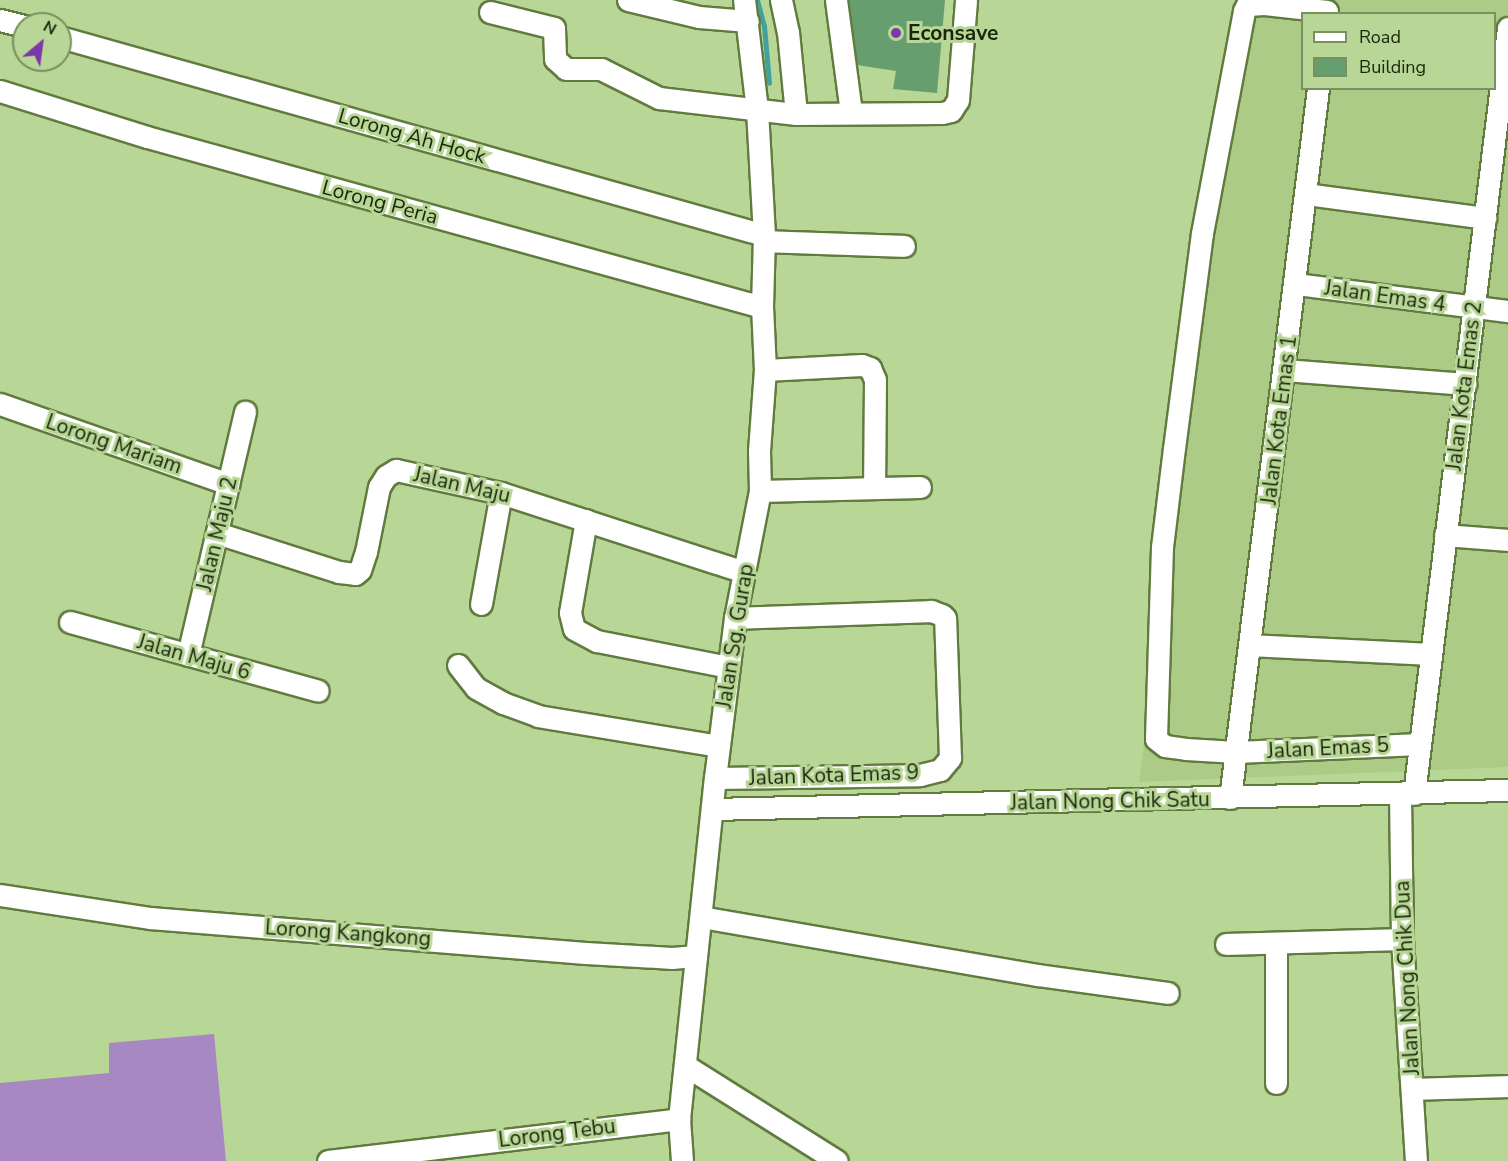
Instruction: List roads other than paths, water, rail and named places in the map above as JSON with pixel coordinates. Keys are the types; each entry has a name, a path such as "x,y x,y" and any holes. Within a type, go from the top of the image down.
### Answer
{"street":[{"path":"628,0 699,17 748,21"},
{"name":"Jalan Sg. Gurap","path":"682,1161 679,1119 715,778 735,618 760,491 759,451 765,370 762,307 764,238 757,111 744,0"},
{"path":"781,0 788,32 796,114"},
{"path":"836,0 851,112"},
{"path":"490,12 554,28 555,59 566,69 602,69 659,98 796,114 942,113 951,111 959,94 966,0"},
{"name":"Jalan Emas 5","path":"1327,8 1264,4 1247,5 1244,11 1202,233 1173,448 1162,548 1156,739 1165,746 1236,752 1420,744"},
{"name":"Jalan Kota Emas 2","path":"1420,744 1507,51 1508,28"},
{"name":"Lorong Ah Hock","path":"72,40 764,238 904,246"},
{"name":"Jalan Kota Emas 1","path":"1230,798 1296,284 1318,90"},
{"name":"Lorong Peria","path":"0,91 147,138 762,307"},
{"path":"1306,194 1485,218"},
{"name":"Jalan Emas 4","path":"1296,284 1508,311"},
{"path":"765,370 862,364 870,368 875,380 874,488"},
{"path":"1285,370 1464,384"},
{"name":"Lorong Mariam","path":"0,404 228,484"},
{"name":"Jalan Maju 2","path":"188,656 245,412"},
{"name":"Jalan Maju","path":"217,532 339,572 355,574 360,570 380,487 390,472 396,470 501,493 744,572"},
{"path":"760,491 920,486"},
{"path":"481,604 501,493"},
{"path":"586,520 570,613 574,629 597,640 728,667"},
{"path":"1445,535 1508,540"},
{"name":"Jalan Kota Emas 9","path":"715,778 920,775 940,770 950,758 945,618 931,612 735,618"},
{"name":"Jalan Maju 6","path":"70,622 318,691"},
{"path":"1250,645 1431,654"},
{"path":"458,665 476,688 503,703 538,716 719,746"},
{"name":"Jalan Nong Chik Dua","path":"1416,1161 1402,939 1407,794 1420,744"},
{"name":"Jalan Nong Chik Satu","path":"712,809 1508,790"},
{"name":"Lorong Kangkong","path":"0,895 150,918 586,953 672,958 696,956"},
{"path":"700,917 1038,975 1168,993"},
{"path":"1226,944 1402,939"},
{"path":"1276,943 1276,1083"},
{"path":"686,1066 837,1161"},
{"path":"1412,1089 1508,1086"},
{"name":"Lorong Tebu","path":"328,1161 679,1119"}],"waterway":[{"path":"757,0 764,26 769,83"}],"place":[{"name":"Econsave","path":"896,33"}]}
